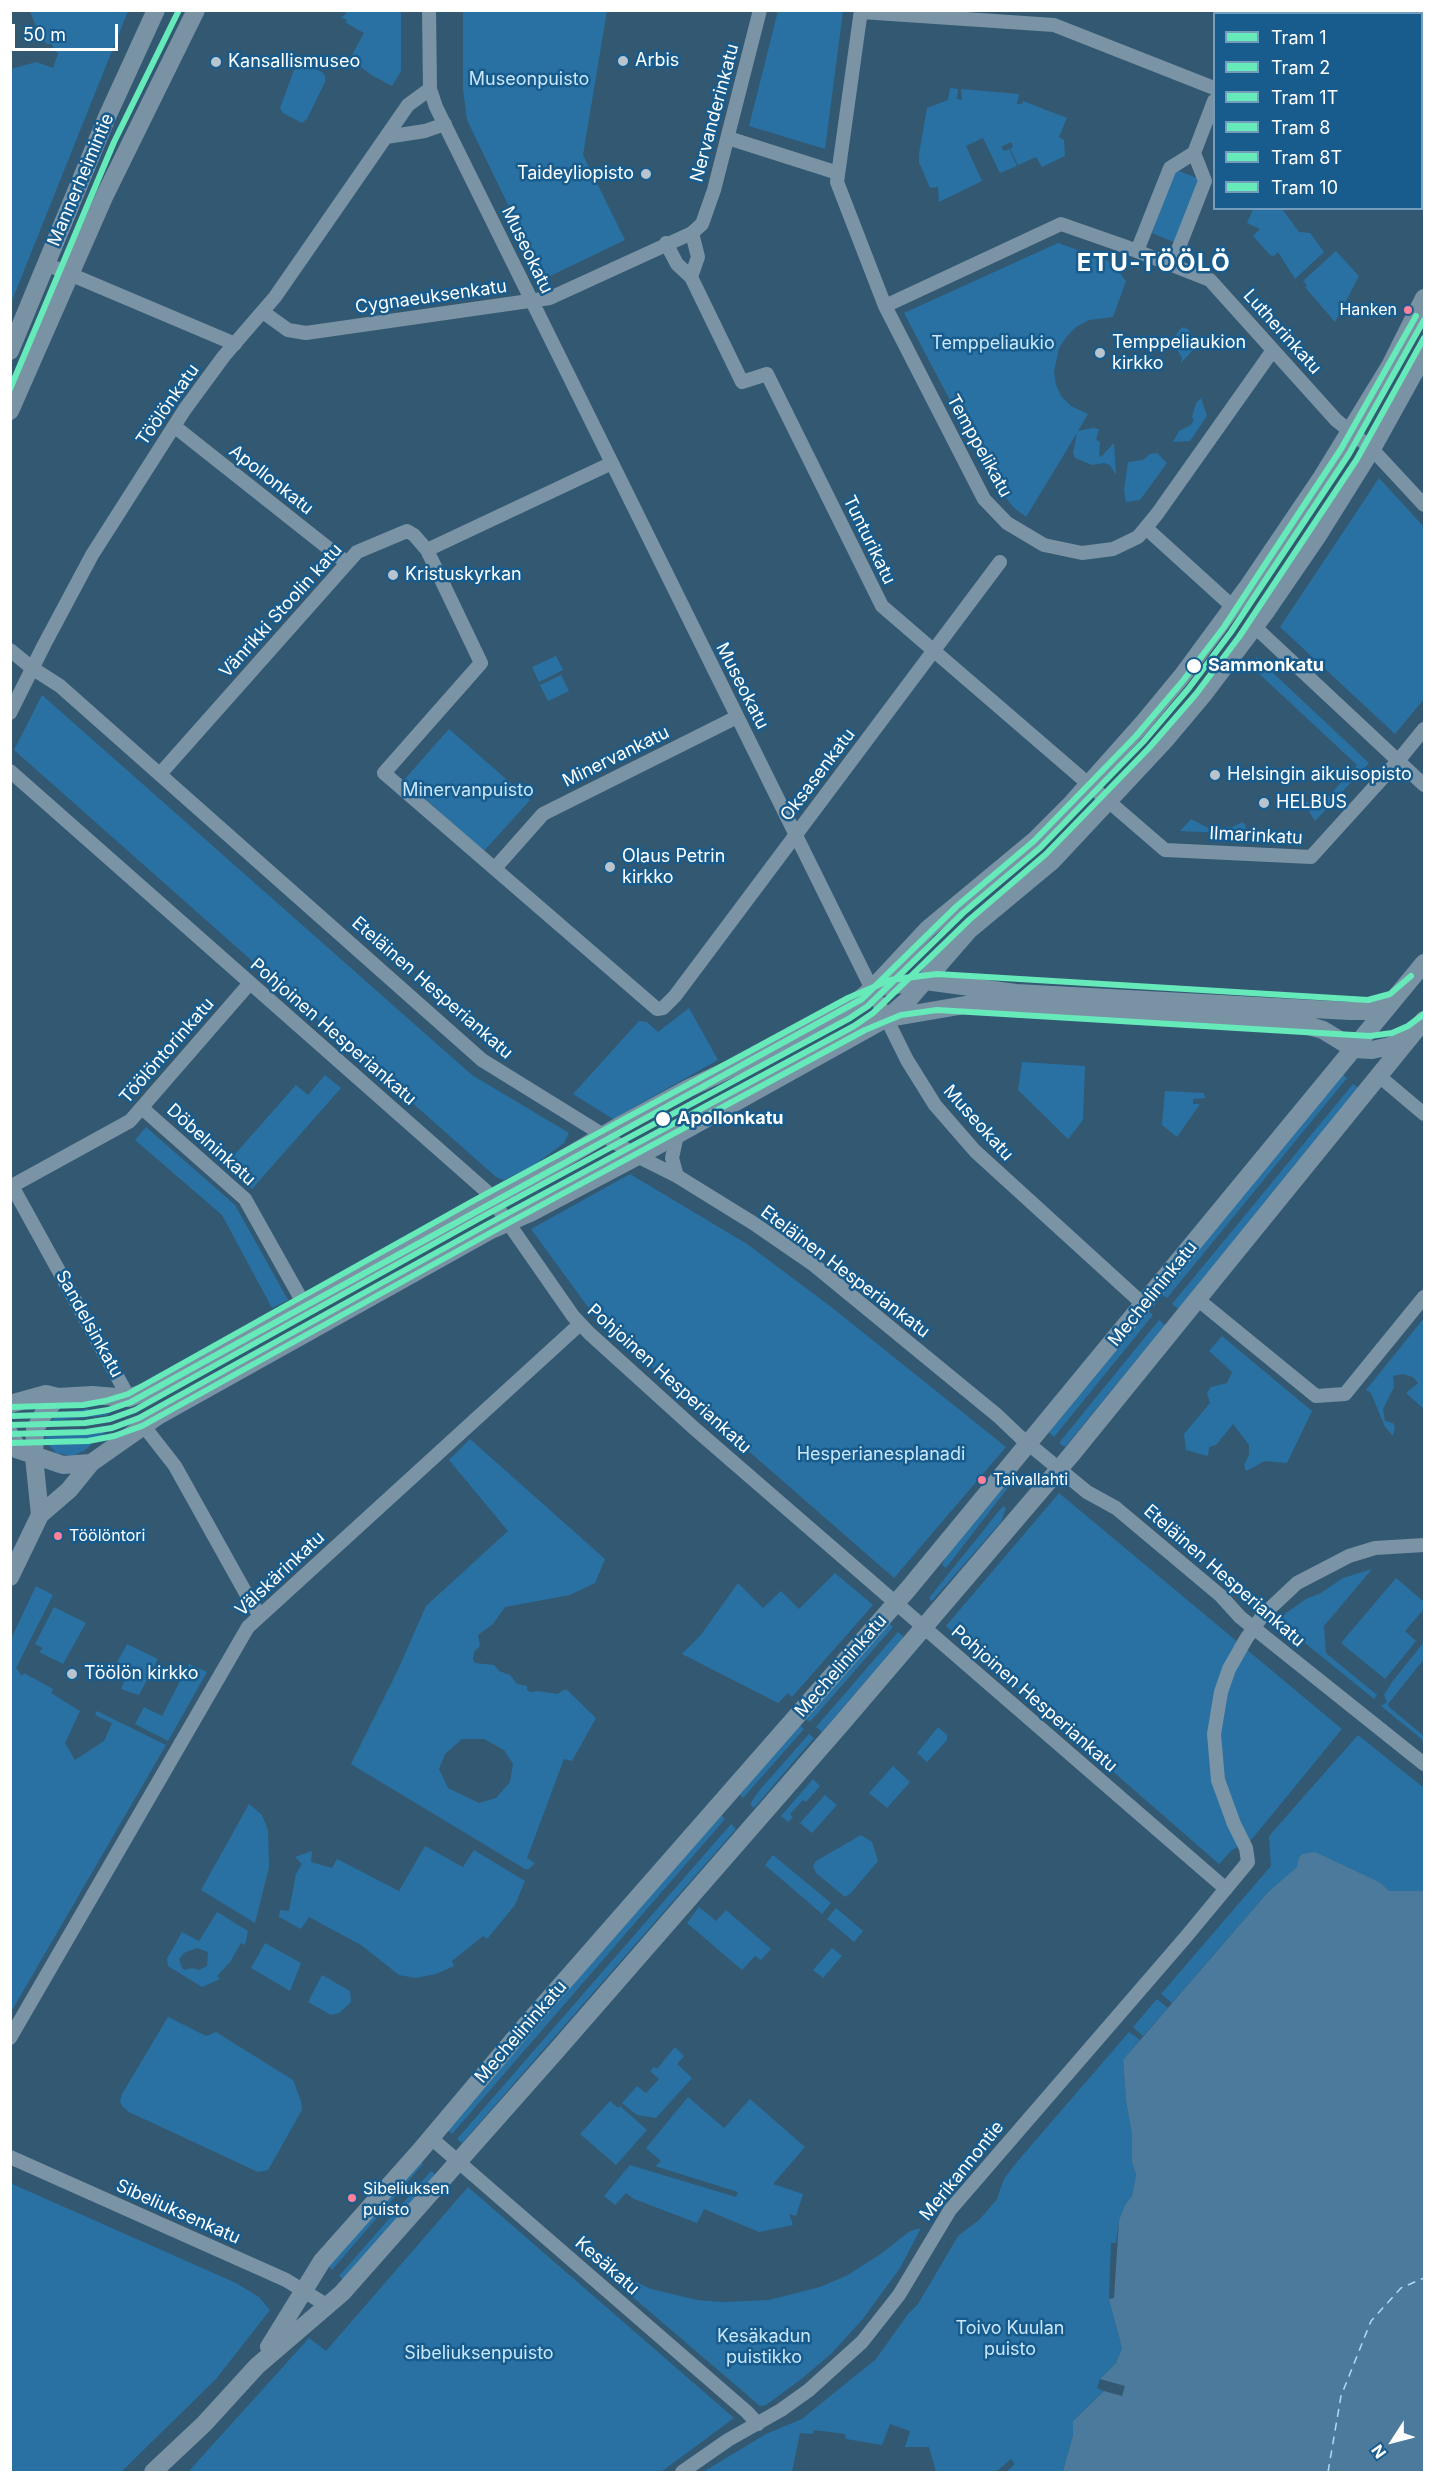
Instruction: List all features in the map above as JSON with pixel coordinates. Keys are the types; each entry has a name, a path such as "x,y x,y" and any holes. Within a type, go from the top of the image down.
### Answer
{"main road":[{"name":"Mannerheimintie","path":"10,351 131,61 156,10"},
{"name":"Mannerheimintie","path":"10,411 134,131 196,10"},
{"path":"10,1404 46,1394 58,1397 92,1395 129,1398 153,1389 493,1201 689,1088 754,1058 845,1008 873,988 912,944 1034,841 1090,783 1168,693 1289,528 1390,366 1425,298"},
{"path":"10,1577 40,1515 69,1490 91,1463 143,1425 507,1223 677,1135 887,1018 925,981 969,930 1052,861 1166,739 1255,627 1317,537 1372,449 1425,355"},
{"name":"Mechelininkatu","path":"257,2366 322,2261 896,1602 1030,1444 1425,963"},
{"path":"873,988 925,981 1016,993 1350,1011 1366,1011 1392,1003"},
{"path":"887,1018 971,1004 1055,1008 1306,1025 1323,1030 1354,1049 1372,1050 1390,1046 1419,1027"},
{"name":"Mechelininkatu","path":"153,2472 204,2424 257,2366 328,2306 381,2251 924,1627 1059,1468 1419,1027"},
{"path":"40,1515 22,1452 37,1424 58,1397"},
{"name":"Sandelsinkatu","path":"129,1398 143,1425"},
{"path":"22,1452 63,1465 91,1463"}],"street":[{"name":"Museokatu","path":"429,10 430,89 445,124 844,935 921,1084 954,1129 984,1159 1144,1305"},
{"name":"Nervanderinkatu","path":"697,228 714,190 760,10"},
{"path":"861,11 1022,16 1054,25 1213,87"},
{"name":"Temppelikatu","path":"861,11 837,182 885,306 984,500 1007,524 1044,544 1082,553 1100,552 1127,544 1146,528 1274,350"},
{"name":"Töölönkatu","path":"10,713 92,555 174,426 235,344 263,312 408,105 430,89"},
{"path":"1137,251 1170,168 1194,153 1213,107"},
{"path":"386,137 425,131 445,124"},
{"path":"728,138 838,173"},
{"path":"1172,265 1204,181 1194,153"},
{"name":"Lutherinkatu","path":"885,306 1061,224 1137,251 1210,280 1349,432 1372,449 1425,505"},
{"path":"691,277 698,257 697,228"},
{"name":"Cygnaeuksenkatu","path":"263,312 288,330 306,333 550,298 697,228"},
{"name":"Tunturikatu","path":"666,243 677,264 691,277 742,382 767,374 882,606 1090,783"},
{"path":"46,264 235,344"},
{"name":"Apollonkatu","path":"174,426 346,563"},
{"path":"495,867 384,773 481,663 427,550 612,463"},
{"path":"1146,528 1233,607"},
{"name":"Vänrikki Stoolin katu","path":"160,774 357,552 403,532 414,535 427,550"},
{"name":"Oksasenkatu","path":"495,867 657,1009 663,1008 681,988 1000,562"},
{"path":"1255,627 1425,785"},
{"name":"Eteläinen Hesperiankatu","path":"10,650 60,686 482,1060 637,1156 677,1176 753,1223 814,1265 1087,1492 1116,1508 1221,1596 1253,1628 1425,1764"},
{"name":"Minervankatu","path":"495,867 543,814 737,717"},
{"name":"Ilmarinkatu","path":"1090,783 1166,850 1311,857 1425,729"},
{"name":"Pohjoinen Hesperiankatu","path":"10,771 476,1182 493,1201 580,1324 694,1429 1227,1889"},
{"name":"Töölöntorinkatu","path":"11,1186 130,1121 250,983"},
{"path":"1378,1076 1425,1114"},
{"name":"Döbelninkatu","path":"142,1108 245,1199 305,1306"},
{"path":"677,1135 672,1158 677,1176"},
{"name":"Sandelsinkatu","path":"11,1186 129,1398"},
{"path":"1196,1298 1316,1396 1345,1394 1425,1297"},
{"name":"Välskärinkatu","path":"10,2038 242,1635 261,1615 580,1324"},
{"name":"Sandelsinkatu","path":"143,1425 175,1466 250,1602 261,1615"},
{"path":"10,1431 22,1452"},
{"path":"1253,1628 1297,1583 1328,1566 1375,1548 1425,1545"},
{"name":"Merikannontie","path":"682,2472 809,2390 862,2342 899,2295 950,2210 1248,1862 1249,1856 1234,1824 1218,1780 1214,1759 1216,1712 1229,1670 1253,1628"},
{"name":"Kesäkatu","path":"431,2138 758,2424"},
{"name":"Sibeliuksenkatu","path":"10,2157 304,2289 328,2306"}],"green space":[{"path":"30,11 128,11 11,303 11,69 36,62 53,68 58,54 51,44 47,44 39,35"},
{"path":"345,11 401,11 401,71 392,86 373,76 350,59 364,33 346,23 347,20 341,17 346,14"},
{"name":"Museonpuisto","path":"463,11 607,11 583,155 625,240 544,279 467,120 463,89"},
{"path":"778,11 843,11 825,149 749,126"},
{"path":"306,63 323,73 325,82 307,119 302,123 283,113 280,108 294,70"},
{"path":"950,88 958,89 957,99 962,100 961,89 1019,94 1017,104 1022,104 1023,101 1067,118 1059,137 1064,140 1065,156 1042,167 1036,157 1018,165 1010,149 1013,147 1011,142 1001,147 1004,151 1009,149 1017,166 1000,173 983,138 966,146 982,181 939,202 938,187 930,188 919,162 919,154 927,108 948,100"},
{"path":"1176,170 1200,179 1176,243 1152,233"},
{"path":"1253,210 1283,210 1299,232 1310,233 1324,252 1295,279 1278,252 1274,256 1270,255 1253,236 1260,229 1247,223"},
{"name":"Temppeliaukio","path":"1058,243 1120,265 1119,272 1126,281 1113,317 1089,320 1076,327 1067,336 1059,348 1054,372 1061,396 1071,406 1088,414 1078,431 1099,429 1096,440 1100,442 1099,455 1101,457 1114,443 1116,475 1110,465 1104,463 1092,465 1075,458 1073,453 1077,433 1026,517 1013,507 991,478 904,313"},
{"path":"1336,251 1359,276 1335,322 1305,287 1307,285 1303,281"},
{"path":"1184,327 1189,330 1194,349 1181,363 1182,358 1172,341"},
{"path":"1201,398 1207,416 1190,441 1173,442 1179,431 1191,425 1194,420 1192,417 1196,403"},
{"path":"1157,453 1167,463 1140,500 1126,502 1124,490 1128,462 1143,460 1150,454"},
{"path":"1379,478 1424,527 1424,699 1395,734 1280,627"},
{"path":"556,656 563,670 539,682 532,667"},
{"path":"1256,657 1369,763 1315,821 1305,802 1317,809 1357,765 1253,668"},
{"path":"561,675 569,691 548,701 540,685"},
{"path":"42,695 472,1075 569,1133 564,1143 534,1165 504,1180 496,1177 14,750"},
{"name":"Minervanpuisto","path":"449,729 530,800 484,851 404,780"},
{"path":"1191,819 1210,829 1232,827 1243,822 1247,829 1242,834 1180,831"},
{"path":"689,1008 718,1060 613,1119 573,1094 639,1021 647,1022 658,1032"},
{"path":"1022,1062 1085,1066 1083,1120 1068,1139 1018,1090"},
{"path":"1341,1073 1347,1078 1167,1298 1161,1294"},
{"path":"325,1075 341,1088 252,1189 227,1166 229,1161 296,1085 308,1095"},
{"path":"1353,1084 1359,1088 1178,1309 1172,1304"},
{"path":"1165,1091 1204,1093 1205,1098 1193,1099 1193,1104 1200,1104 1177,1137 1162,1125"},
{"path":"146,1127 235,1205 288,1300 272,1308 222,1215 135,1140"},
{"name":"Hesperianesplanadi","path":"630,1174 747,1244 830,1306 1006,1447 894,1578 596,1318 531,1229"},
{"path":"1148,1310 1153,1315 1054,1437 1048,1432"},
{"path":"1424,1318 1424,1409 1406,1393 1418,1383 1413,1377 1403,1374 1393,1376 1394,1387 1383,1409 1385,1421 1395,1426 1393,1436 1385,1427 1371,1393 1366,1390"},
{"path":"1159,1320 1165,1325 1065,1447 1059,1443"},
{"path":"1222,1336 1312,1411 1287,1463 1265,1461 1246,1471 1244,1465 1249,1455 1249,1445 1233,1424 1216,1445 1209,1447 1208,1456 1186,1450 1184,1434 1210,1403 1207,1393 1211,1387 1227,1383 1232,1372 1209,1351"},
{"path":"87,1409 98,1410 109,1415 50,1421 61,1413"},
{"path":"108,1430 85,1450 73,1456 56,1453 46,1442 45,1434"},
{"path":"470,1439 605,1559 595,1583 570,1595 505,1607 493,1624 478,1635 480,1646 474,1652 475,1663 494,1665 499,1671 510,1675 517,1684 527,1686 527,1690 531,1692 557,1694 566,1689 596,1718 572,1761 564,1759 527,1858 535,1863 529,1869 525,1869 351,1764 397,1672 426,1606 508,1531 449,1460","holes":["462,1739 484,1739 504,1750 513,1764 510,1782 496,1798 479,1803 448,1788 439,1769 445,1754"]},
{"path":"1007,1483 1010,1485 946,1568 942,1565 947,1553"},
{"path":"1059,1493 1342,1729 1252,1839 1232,1850 1219,1864 946,1626"},
{"path":"1003,1506 1006,1508 1001,1522 932,1601 929,1598"},
{"path":"1372,1569 1324,1626 1326,1653 1377,1695 1374,1699 1279,1622 1286,1613 1306,1599 1321,1593 1343,1578"},
{"path":"835,1573 873,1605 792,1697 788,1693 778,1703 682,1654 700,1636 738,1583 763,1608 781,1591 799,1609"},
{"path":"1396,1578 1424,1602 1424,1609 1405,1631 1416,1641 1385,1679 1341,1643"},
{"path":"36,1586 53,1595 16,1668 22,1676 24,1673 53,1689 51,1693 80,1711 65,1743 75,1760 104,1741 112,1723 95,1715 97,1711 166,1745 11,2012 11,1639"},
{"path":"54,1607 86,1623 63,1664 39,1652 43,1648 35,1644"},
{"path":"888,1622 893,1627 810,1722 805,1718"},
{"path":"898,1632 904,1637 822,1732 816,1727"},
{"path":"1424,1642 1424,1659 1388,1704 1424,1736 1424,1741 1381,1706 1387,1702 1384,1695 1392,1682"},
{"path":"127,1644 158,1659 139,1695 121,1689 125,1680 111,1673"},
{"path":"189,1664 207,1672 168,1741 135,1724 144,1707 162,1716"},
{"path":"799,1724 804,1729 743,1798 740,1795"},
{"path":"938,1727 947,1735 947,1740 927,1762 917,1753"},
{"path":"809,1734 814,1738 754,1808 750,1804 759,1791"},
{"path":"1358,1735 1424,1788 1424,1891 1389,1891 1381,1883 1302,1854 1299,1857 1298,1867 1268,1892 1172,2003 1161,1994 1271,1866 1269,1836"},
{"path":"893,1766 910,1782 887,1808 869,1793"},
{"path":"813,1779 820,1786 806,1802 803,1800 790,1814 793,1817 788,1822 781,1816"},
{"path":"825,1795 837,1805 812,1833 800,1823"},
{"path":"249,1804 262,1815 268,1830 269,1867 255,1923 201,1890"},
{"path":"720,1814 725,1819 452,2134 447,2130"},
{"path":"731,1824 736,1829 462,2143 457,2139"},
{"path":"861,1835 872,1842 878,1861 845,1897 816,1873 813,1866 816,1861"},
{"path":"425,1846 463,1867 474,1850 525,1881 515,1905 487,1939 483,1936 452,1961 454,1966 436,1974 416,1978 399,1975 361,1945 309,1917 301,1929 279,1917 280,1910 289,1911 296,1874 302,1864 295,1857 312,1851 311,1862 332,1868 337,1859 399,1891"},
{"path":"773,1855 831,1903 822,1914 765,1865"},
{"path":"699,1907 716,1921 726,1910 771,1949 761,1960 755,1956 742,1970 687,1923"},
{"path":"836,1908 863,1931 854,1942 827,1919"},
{"path":"217,1912 248,1931 245,1945 241,1943 230,1962 217,1976 220,1979 202,1987 168,1966 167,1959 182,1932 199,1941","holes":["197,1948 208,1952 207,1966 199,1970 182,1968 179,1959 184,1953"]},
{"path":"265,1943 301,1963 290,1991 251,1968"},
{"path":"832,1948 842,1956 823,1978 813,1970"},
{"path":"322,1975 350,1991 351,2002 339,2013 331,2015 308,2002"},
{"path":"1157,1999 1168,2008 1143,2036 1133,2027"},
{"path":"168,2017 206,2036 216,2032 293,2080 302,2110 268,2170 258,2172 129,2112 123,2107 120,2102 122,2094"},
{"name":"Toivo Kuulan puisto","path":"1129,2032 1140,2040 1123,2061 1126,2101 1132,2134 1132,2162 1136,2175 1132,2196 1125,2205 1119,2220 1116,2243 1111,2243 1109,2298 1122,2348 1116,2363 1100,2379 1097,2388 1104,2391 1073,2421 1073,2435 1063,2471 1006,2472 1015,2464 1011,2459 996,2472 936,2472 929,2447 905,2447 910,2431 890,2424 882,2445 846,2439 845,2434 814,2430 813,2434 800,2433 792,2472 703,2472 766,2434 802,2419 876,2359 908,2314 918,2304 958,2236 980,2219 997,2199 1004,2179 1016,2163"},
{"path":"675,2047 684,2056 677,2064 692,2078 656,2118 637,2115 622,2103 637,2086 646,2093 659,2079 650,2071 654,2067 657,2069"},
{"path":"688,2097 724,2128 750,2099 805,2147 773,2184 803,2194 796,2216 789,2214 793,2225 759,2232 704,2209 697,2223 634,2199 626,2193 615,2205 604,2196 630,2165 736,2197 738,2192 655,2166 661,2161 646,2148"},
{"path":"610,2101 618,2108 620,2106 647,2130 616,2165 580,2134"},
{"path":"419,2160 423,2164 332,2270 327,2265"},
{"path":"431,2171 436,2175 344,2280 339,2276"},
{"path":"10,2183 236,2283 259,2297 270,2310 216,2379 121,2472 11,2472"},
{"name":"Sibeliuksenpuisto","path":"468,2187 734,2418 661,2472 188,2472 309,2338 326,2351"},
{"name":"Kesäkadun puistikko","path":"921,2228 900,2268 862,2320 831,2354 766,2405 760,2406 600,2269 602,2266 651,2289 697,2300 723,2302 769,2300 820,2287 848,2275 910,2231"}],"shaded area":[{"path":"1315,1852 1381,1883 1389,1891 1424,1891 1424,2472 1061,2472 1073,2435 1073,2421 1104,2391 1122,2396 1125,2386 1100,2379 1116,2363 1122,2348 1109,2299 1114,2298 1119,2220 1125,2205 1132,2196 1136,2175 1132,2162 1132,2134 1126,2101 1123,2060 1268,1892 1297,1867 1299,1857 1302,1854"}],"ferry route":[{"path":"1328,2472 1341,2396 1371,2321 1401,2288 1424,2278"}],"tram line":[{"name":"10","path":"10,389 114,142 179,10"},
{"name":"1T","path":"10,1416 84,1414 108,1410 131,1402 862,999 957,906 1034,841 1136,736 1182,682 1224,627 1341,449 1416,316"},
{"name":"1","path":"10,1425 85,1423 110,1419 135,1410 482,1217 850,1018 868,1006 963,913 1040,848 1143,742 1189,688 1231,632 1349,454 1424,320"},
{"name":"2","path":"10,1434 86,1432 112,1428 139,1418 486,1225 854,1026 873,1013 969,920 1046,854 1149,748 1196,694 1239,637 1357,459 1424,338"},
{"name":"8T","path":"10,1407 83,1405 128,1394 473,1201 848,998 890,980 937,974 1368,1000 1390,994 1411,976"},
{"name":"8","path":"10,1443 88,1441 114,1436 142,1426 490,1233 865,1030 901,1015 937,1010 1370,1036 1392,1033 1408,1026 1424,1014"}],"place":[{"name":"Arbis","path":"623,61"},
{"name":"Kansallismuseo","path":"216,62"},
{"name":"Taideyliopisto","path":"646,174"},
{"name":"Hanken","path":"1408,310"},
{"name":"Temppeliaukion kirkko","path":"1100,353"},
{"name":"Kristuskyrkan","path":"393,575"},
{"name":"Sammonkatu","path":"1194,666"},
{"name":"Helsingin aikuisopisto","path":"1215,775"},
{"name":"HELBUS","path":"1264,803"},
{"name":"Olaus Petrin kirkko","path":"610,867"},
{"name":"Apollonkatu","path":"663,1119"},
{"name":"Taivallahti","path":"982,1480"},
{"name":"Töölöntori","path":"58,1536"},
{"name":"Töölön kirkko","path":"72,1674"},
{"name":"Sibeliuksen puisto","path":"352,2198"}],"district":[{"name":"ETU-TÖÖLÖ","path":"1154,264"}]}
